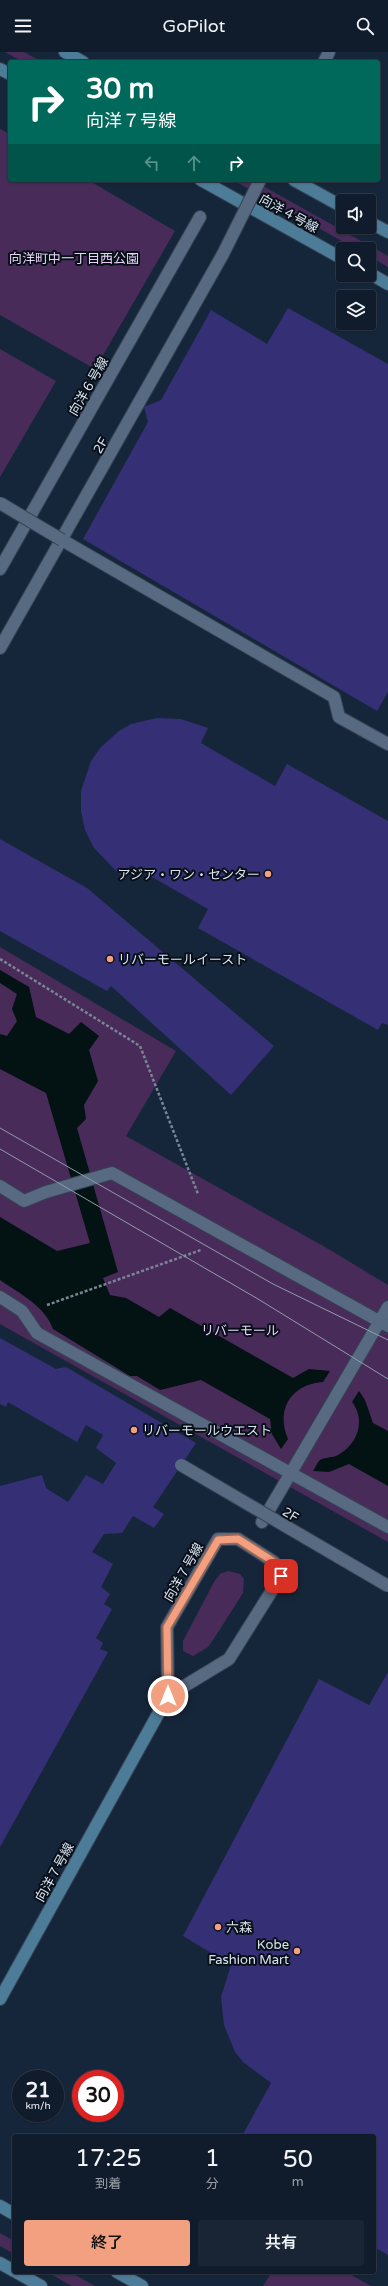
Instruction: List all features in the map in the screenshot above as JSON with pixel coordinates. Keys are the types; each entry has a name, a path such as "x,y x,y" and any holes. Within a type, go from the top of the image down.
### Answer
{"street":[{"path":"65,52 79,60"},
{"name":"向洋４号線","path":"205,182 336,255"},
{"name":"2F","path":"0,648 223,254 259,182"},
{"path":"298,182 336,203"},
{"name":"向洋６号線","path":"0,569 200,217"},
{"path":"376,226 388,232"},
{"path":"376,277 388,284"},
{"path":"0,503 334,697 339,717 388,744"},
{"path":"0,1186 24,1201 46,1192 112,1173 384,1323"},
{"path":"0,1297 22,1311 37,1333 388,1527"},
{"path":"262,1522 290,1474 384,1323 388,1307"},
{"name":"2F","path":"180,1465 388,1586"},
{"name":"向洋７号線","path":"0,1999 168,1696 229,1658 281,1576 274,1562 238,1539 218,1540 167,1627 168,1696"},
{"path":"0,2206 12,2213"},
{"path":"0,2263 12,2270"},
{"path":"19,2274 41,2286"},
{"path":"121,2274 142,2286"}],"path":[{"path":"0,959 140,1046 200,1199 208,1226"},
{"path":"42,1307 112,1284 231,1239"}],"green space":[{"path":"5,52 24,52 38,60 19,60"},
{"name":"向洋町中一丁目西公園","path":"0,129 8,133 8,182 91,182 175,231 95,369 0,315"},
{"path":"237,182 256,182 336,227 336,234 349,234 363,242 344,242"},
{"path":"376,249 388,256 388,267 376,260"},
{"path":"0,349 56,381 0,477"},
{"name":"リバーモール","path":"0,947 176,1051 126,1136 325,1247 388,1285 388,1542 0,1324"},
{"path":"228,1571 240,1574 244,1579 243,1593 208,1647 193,1656 183,1651 183,1641 214,1582 220,1574"},
{"path":"0,2233 12,2240 12,2253 0,2246"},
{"path":"51,2274 74,2274 95,2286 72,2286"},
{"path":"271,2274 350,2274 371,2286 263,2286"}],"shaded area":[{"path":"0,970 29,987 36,1017 69,1034 81,1022 99,1036 89,1050 98,1081 84,1105 86,1119 77,1128 118,1272 103,1278 110,1295 126,1298 159,1317 170,1308 293,1378 309,1369 330,1371 323,1382 312,1384 303,1388 295,1393 289,1400 285,1408 284,1418 284,1428 288,1439 281,1449 272,1434 270,1419 201,1380 160,1390 137,1376 130,1376 53,1329 44,1313 38,1307 0,1280 0,1217 57,1251 90,1243 46,1093 0,1069 0,1034 7,1036 17,1021 12,1009 17,994 0,983"},
{"path":"359,1391 365,1400 373,1423 388,1431 388,1486 349,1464 329,1472 313,1471 320,1460 334,1457 351,1445 358,1431 359,1424 359,1416 352,1402"}],"building":[{"path":"288,308 388,364 388,692 377,711 83,539 148,422 144,407 161,400 211,310 267,344"},
{"name":"アジア・ワン・センター","path":"157,718 181,719 208,728 201,743 275,786 287,764 388,821 388,1025 382,1023 378,1030 198,928 208,909 131,865 125,876 118,873 94,848 85,830 81,811 81,791 91,761 101,747 119,731 131,724"},
{"name":"リバーモールイースト","path":"0,839 87,888 274,1046 231,1095 111,986 107,991 0,931"},
{"path":"0,1338 56,1369 66,1367 196,1443 153,1507 164,1514 154,1528 133,1516 122,1533 104,1534 92,1552 113,1564 101,1587 110,1594 104,1604 112,1609 96,1638 103,1643 100,1649 108,1652 0,1847 0,1486 42,1475 46,1488 68,1502 86,1475 103,1484 116,1463 96,1448 103,1435 86,1425 77,1442 8,1402 6,1407 0,1404"},
{"name":"Kobe Fashion Mart","path":"388,1672 388,2255 376,2248 376,2134 243,2134 271,2083 243,2062 235,2052 224,2025 221,1997 231,1965 183,1936 319,1679 369,1705"}],"tram line":[{"path":"0,1128 273,1284 388,1340"},
{"path":"0,1149 258,1299 388,1379"}],"place":[{"name":"アジア・ワン・センター","path":"268,874"},
{"name":"リバーモールイースト","path":"110,959"},
{"name":"リバーモールウエスト","path":"134,1430"},
{"name":"六森","path":"218,1927"},
{"name":"Kobe Fashion Mart","path":"297,1951"}],"route":[{"path":"168,1696 167,1627 218,1540 238,1539 274,1562 281,1576"}]}
